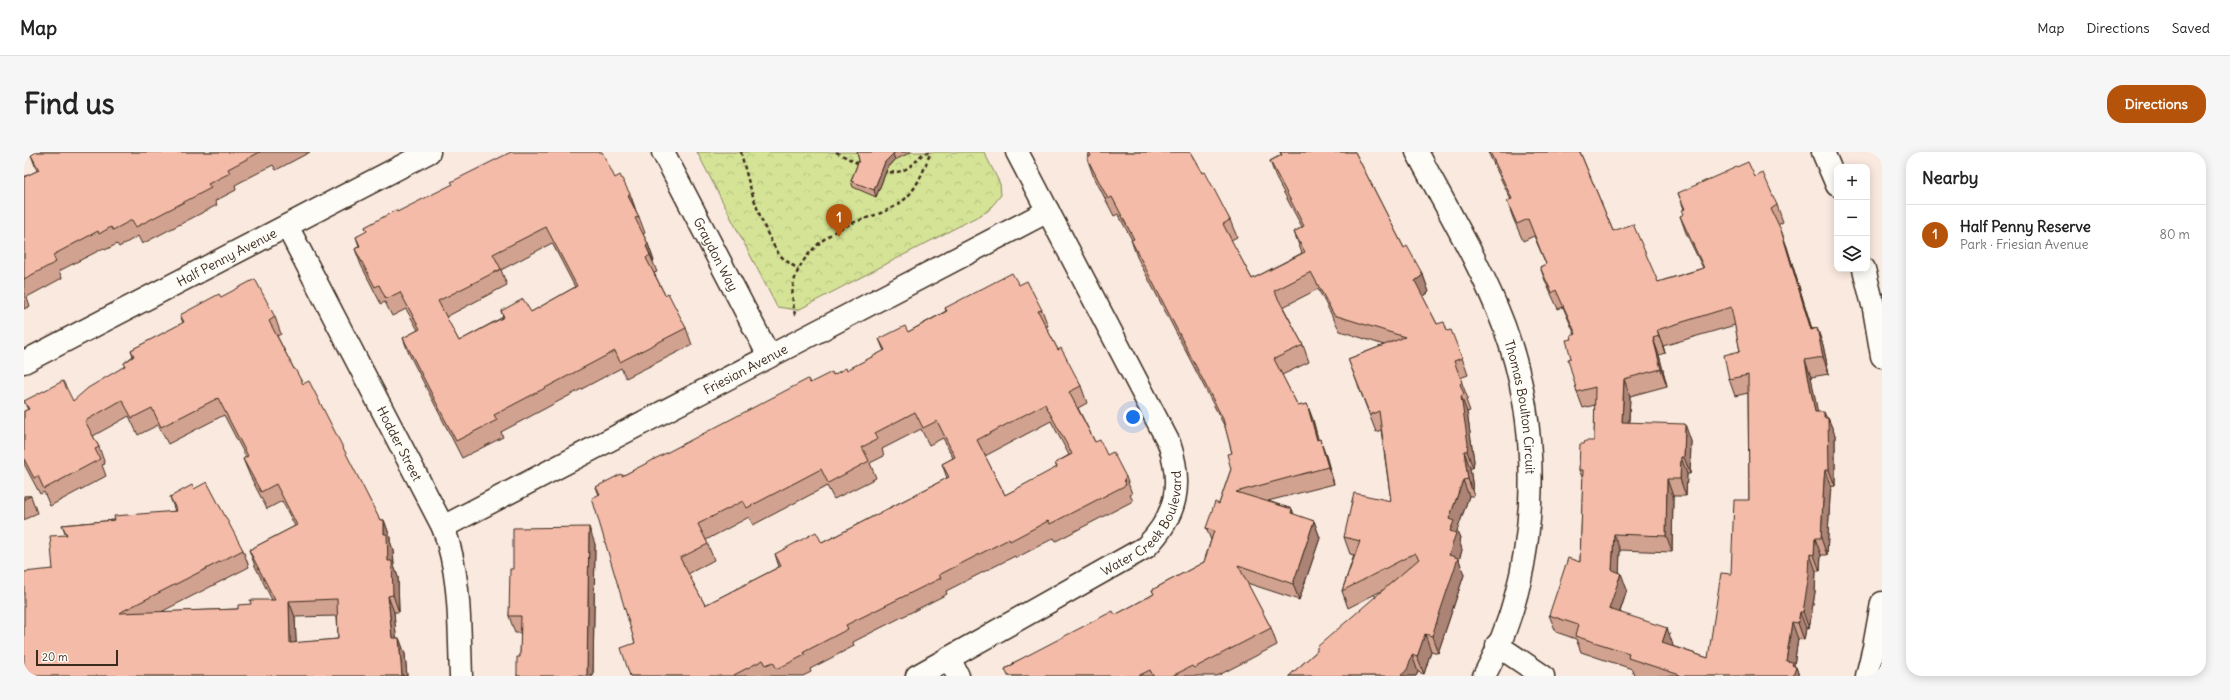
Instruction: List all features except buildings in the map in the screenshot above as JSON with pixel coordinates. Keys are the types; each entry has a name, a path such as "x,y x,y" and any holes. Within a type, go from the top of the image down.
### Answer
{"street":[{"name":"Half Penny Avenue","path":"24,362 429,152"},
{"name":"Graydon Way","path":"663,152 769,356"},
{"name":"Water Creek Boulevard","path":"917,676 953,667 1146,547 1166,522 1176,491 1177,475 1169,443 1017,152"},
{"name":"Thomas Boulton Circuit","path":"1417,152 1489,290 1504,326 1516,364 1524,402 1530,464 1529,519 1523,558 1514,597 1484,676"},
{"path":"1823,152 1834,178"},
{"name":"Friesian Avenue","path":"443,527 1048,211"},
{"name":"Hodder Street","path":"287,226 443,527 453,559 458,583 461,676"},
{"path":"1865,272 1874,309 1882,356"},
{"path":"1867,676 1882,603"},
{"path":"1497,645 1543,676"}],"path":[{"path":"741,152 754,197 776,249 783,259 798,269"},
{"path":"836,152 861,165"},
{"path":"795,319 793,282 798,269 810,254 831,234 851,224 885,212 905,198 916,186 930,154 925,152 916,163 904,171 894,174 881,171"}],"green space":[{"path":"697,152 984,152 1000,184 1001,195 988,211 798,310 777,307"}],"place":[{"name":"Half Penny Reserve","path":"839,237"}]}
